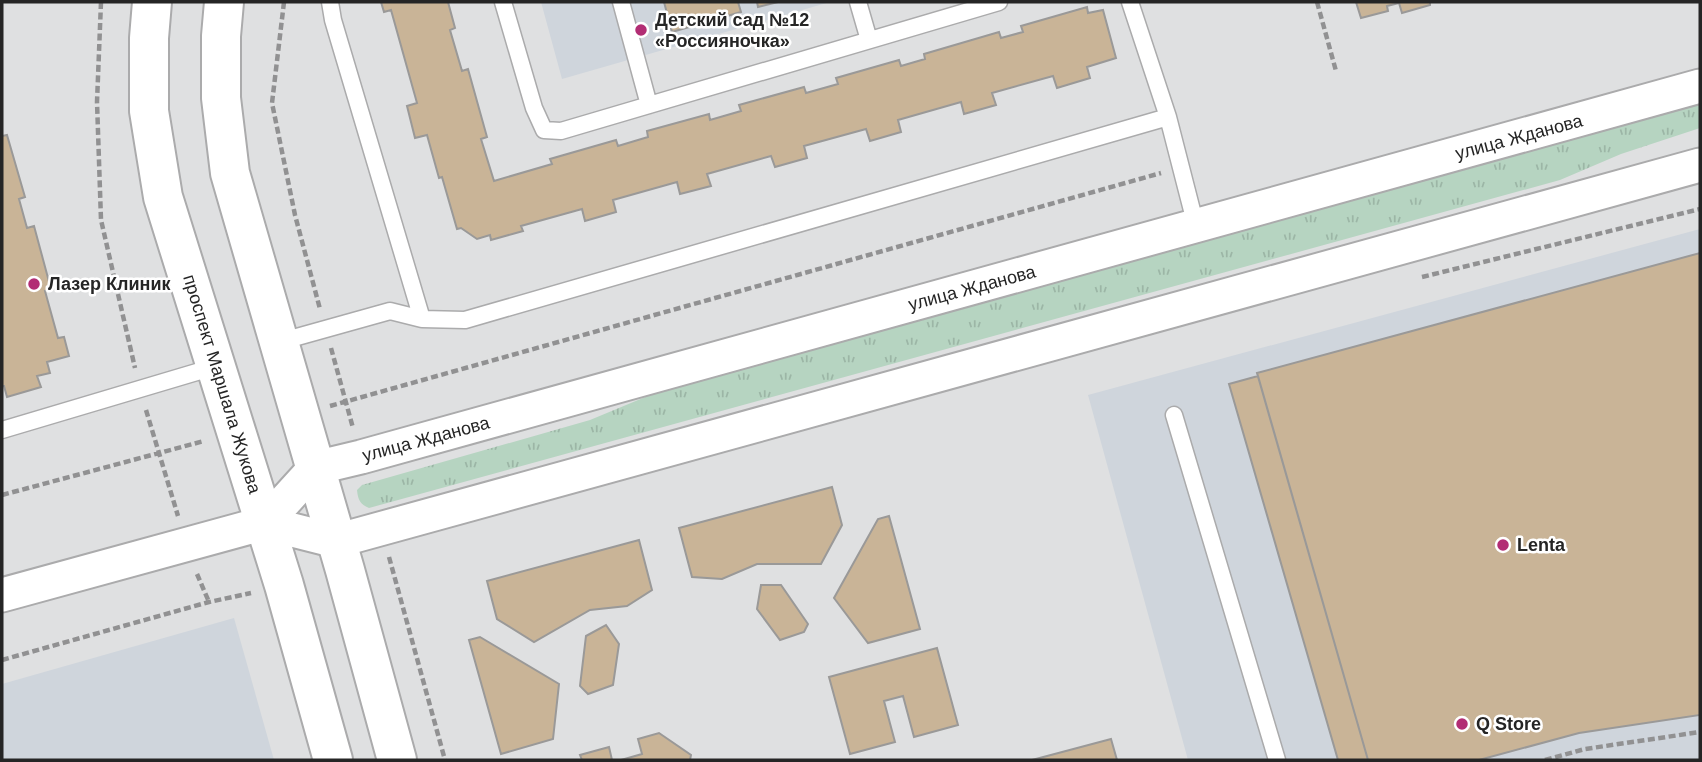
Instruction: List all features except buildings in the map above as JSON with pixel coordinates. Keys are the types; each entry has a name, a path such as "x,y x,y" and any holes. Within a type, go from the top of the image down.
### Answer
{"street":[{"name":"проспект Маршала Жукова","path":"152,2 149,111 163,197 284,585 333,760"},
{"path":"224,2 221,98 230,173 337,541 397,760"},
{"name":"улица Жданова","path":"315,468 1700,86"},
{"path":"2,595 265,523 337,541 1700,165"},
{"path":"265,523 315,468"}],"lane":[{"path":"331,2 333,20 422,319"},
{"path":"503,2 534,108 544,130 561,131 999,2"},
{"path":"621,2 649,105"},
{"path":"858,2 869,40"},
{"path":"1130,2 1168,117 1196,226"},
{"path":"279,342 390,311 422,319 465,320 1168,117"},
{"path":"2,430 217,366"},
{"path":"1174,415 1277,760"}],"path":[{"path":"101,2 97,102 101,220 139,389 186,545 209,602"},
{"path":"284,2 272,103 295,215 361,457"},
{"path":"1317,2 1336,71"},
{"path":"300,414 1181,167"},
{"path":"2,495 237,431"},
{"path":"381,529 445,760"},
{"path":"1545,760 1585,749 1700,732"}],"shaded area":[{"name":"Детский сад №12 «Россияночка»","path":"541,2 830,2 562,79"},
{"name":"Lenta","path":"1700,229 1700,760 1188,760 1088,395"},
{"path":"234,618 274,760 2,760 2,684"}],"green space":[{"path":"1700,103 1700,128 1621,154 1560,180 369,508 358,496 357,490 362,485 590,420 691,378"}],"place":[{"name":"Детский сад №12 «Россияночка»","path":"641,30"},
{"name":"Лазер Клиник","path":"34,284"},
{"name":"Lenta","path":"1503,545"},
{"name":"Q Store","path":"1462,724"}]}
